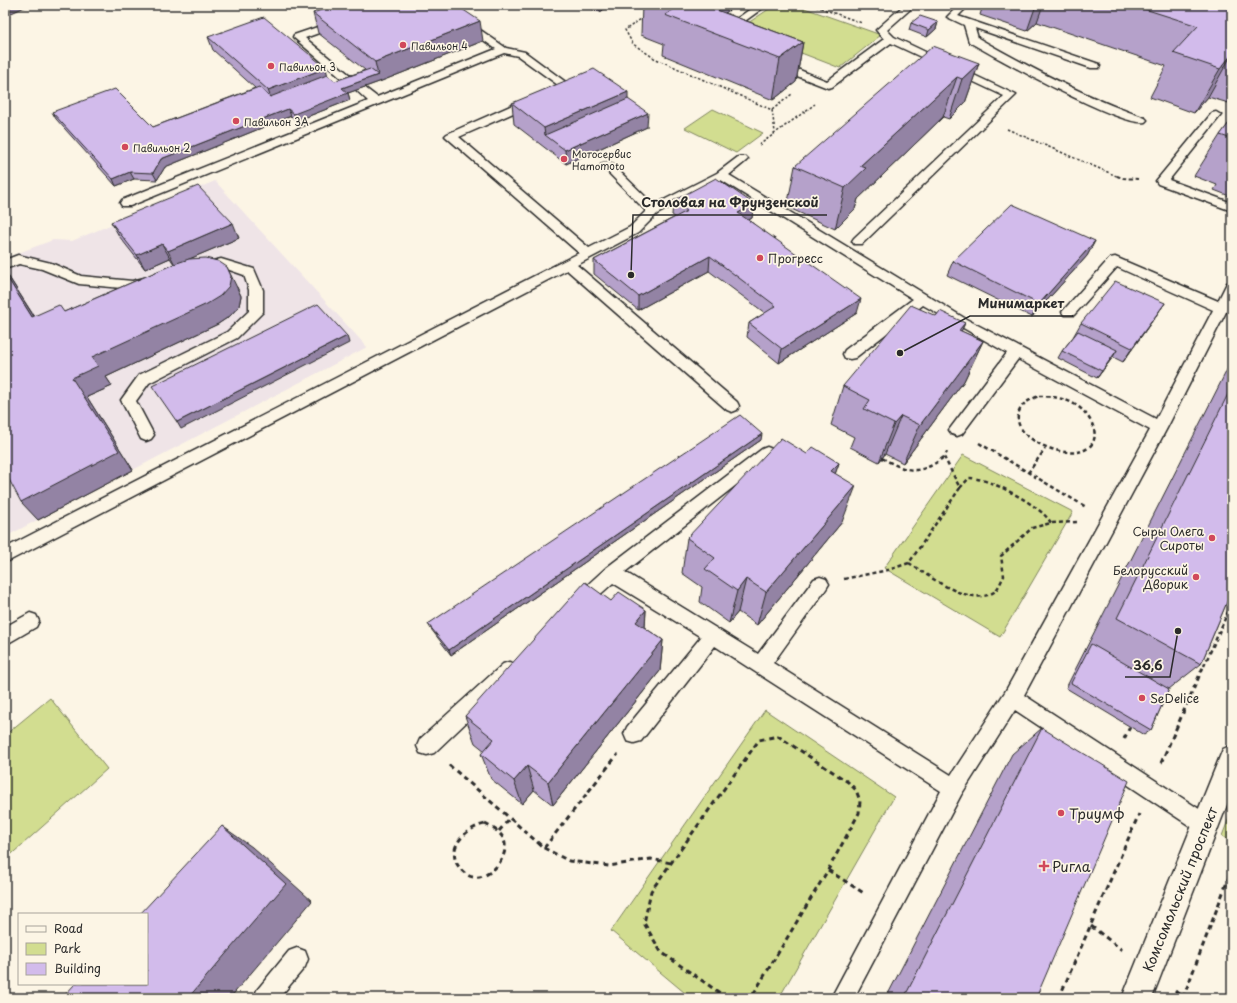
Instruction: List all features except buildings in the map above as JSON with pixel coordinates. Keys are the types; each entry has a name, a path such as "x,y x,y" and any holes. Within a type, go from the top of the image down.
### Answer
{"street":[{"name":"Комсомольский проспект","path":"1137,998 1232,758"}],"lane":[{"path":"439,5 503,50 520,54 566,86 451,136 588,254"},
{"path":"713,39 762,5"},
{"path":"858,241 1011,95 890,39 881,30 910,5"},
{"path":"964,5 952,17 1095,66"},
{"path":"347,20 298,37 376,102"},
{"path":"969,23 973,40 1036,76 1100,106 1141,120"},
{"path":"768,61 828,85 890,39"},
{"path":"126,204 503,50"},
{"path":"1216,116 1162,181 1232,207"},
{"path":"5,556 634,230 653,211 720,175 742,159"},
{"path":"607,165 653,211"},
{"path":"720,175 961,322 1159,428"},
{"path":"5,265 18,259 46,266 79,280 132,285 159,279"},
{"path":"842,998 954,788 1012,698 1159,428 1228,296 1115,261 1069,312"},
{"path":"146,434 128,400 144,379 232,335 256,312 256,290 250,272 221,263 186,272"},
{"path":"568,264 732,406"},
{"path":"850,354 923,298"},
{"path":"957,430 1016,351"},
{"path":"566,616 612,573 767,453"},
{"path":"612,573 713,634 954,788"},
{"path":"761,665 820,584"},
{"path":"5,637 30,621"},
{"path":"634,734 713,634"},
{"path":"427,746 520,660"},
{"path":"1012,698 1150,790 1206,824"},
{"path":"265,998 297,959"}],"path":[{"path":"812,5 881,30"},
{"path":"650,13 625,30 633,44 654,58 772,110 775,132"},
{"path":"742,159 775,132 830,92 828,85"},
{"path":"1004,128 1123,178 1162,181"},
{"path":"1039,396 1065,399 1082,409 1093,421 1096,430 1095,439 1090,446 1082,451 1070,453 1045,448 1029,437 1019,423 1018,414 1021,405 1029,399 1039,396"},
{"path":"882,458 902,469 917,471 929,468 944,457 957,430 1109,521"},
{"path":"1028,472 1045,448"},
{"path":"944,457 960,488"},
{"path":"820,584 888,570 909,563 960,488 966,480 971,478 983,480 1010,493 1047,516 1051,524"},
{"path":"909,563 964,596 982,596 994,592 1004,576 1001,556 1032,528 1051,524 1109,521"},
{"path":"1059,998 1232,603"},
{"path":"1122,742 1130,727"},
{"path":"544,848 634,734"},
{"path":"727,998 661,952 644,923 651,891 759,740 778,736 848,782 856,790 860,801 859,813 828,870 754,993 741,998"},
{"path":"427,746 544,848 569,861 609,866 651,859 671,863"},
{"path":"499,831 510,818"},
{"path":"485,824 499,831 504,842 504,855 501,863 487,875 478,877 470,876 463,872 455,857 458,841 463,834 469,828 485,824"},
{"path":"1183,998 1232,869"},
{"path":"828,870 890,909"}],"shaded area":[{"path":"215,181 367,347 5,537 5,258 53,240 72,241"}],"green space":[{"path":"775,5 796,5 881,35 840,68 739,29"},
{"path":"713,109 763,133 736,153 685,128"},
{"path":"963,455 1073,512 1000,637 884,568"},
{"path":"50,698 107,769 5,860 5,735"},
{"path":"765,710 894,797 779,998 691,998 611,931"},
{"path":"1232,810 1232,842 1222,836"}],"place":[{"name":"Павильон 4","path":"403,45"},
{"name":"Павильон 3","path":"271,66"},
{"name":"Павильон 3А","path":"236,121"},
{"name":"Павильон 2","path":"125,147"},
{"name":"Мотосервис Hamomoto","path":"564,159"},
{"name":"Прогресс","path":"760,258"},
{"name":"Столовая на Фрунзенской","path":"631,275"},
{"name":"Минимаркет","path":"900,353"},
{"name":"Сыры Олега Сироты","path":"1212,538"},
{"name":"Белорусский Дворик","path":"1196,577"},
{"name":"36,6","path":"1178,631"},
{"name":"SeDelice","path":"1142,698"},
{"name":"Триумф","path":"1061,813"},
{"name":"Ригла","path":"1044,866"}]}
